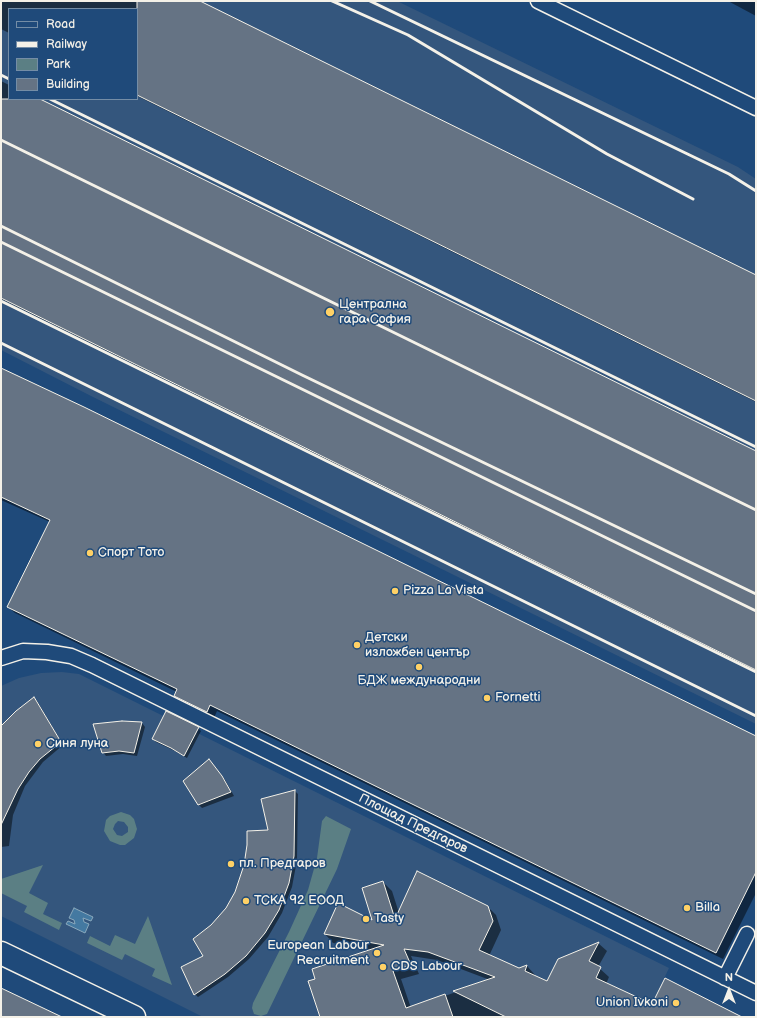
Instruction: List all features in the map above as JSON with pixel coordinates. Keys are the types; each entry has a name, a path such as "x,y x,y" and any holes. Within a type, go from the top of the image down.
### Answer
{"main road":[{"path":"1,953 134,1017"}],"lane":[{"path":"538,1 756,108"},
{"name":"Площад Предгаров","path":"1,658 23,651 47,652 71,656 92,665 756,993"},
{"path":"725,978 747,934"}],"shaded area":[{"path":"1,1 397,1 738,167 756,179 756,724 91,396 1,350"},
{"name":"пл. Предгаров","path":"62,672 79,674 669,968 646,1017 203,1017 1,916 1,686 19,678 41,673"},
{"path":"74,908 93,917 91,921 83,918 84,922 89,924 85,933 66,924 68,921 75,924 74,920 69,918"}],"green space":[{"path":"121,812 130,815 134,819 137,829 134,838 125,845 120,845 110,841 104,831 106,820 110,816","holes":["118,821 124,822 128,827 128,832 122,836 117,835 113,829 115,824"]},
{"path":"326,816 351,829 337,869 267,1014 261,1016 254,1014 252,1008 253,1003 289,932 308,890 317,858 322,821"},
{"path":"43,865 29,893 48,903 43,914 62,923 59,930 24,912 27,906 1,893 1,879"},
{"path":"148,916 172,985 152,976 155,969 125,954 122,960 87,943 90,936 110,946 115,935 135,944"}],"building":[{"path":"137,1 200,1 756,275 756,401 138,95"},
{"path":"1,99 42,100 756,451 756,670 1,298"},
{"path":"1,368 84,407 756,736 756,872 716,953 210,705 207,712 174,696 177,689 7,607 50,520 1,497"},
{"path":"34,697 61,742 40,759 29,772 18,789 1,825 1,726 16,711"},
{"path":"166,711 199,727 184,756 152,739"},
{"path":"122,721 142,722 134,753 119,751 102,753 93,724"},
{"path":"209,759 222,776 231,792 198,805 183,781"},
{"path":"295,790 294,856 289,883 279,910 265,933 246,956 225,974 194,995 181,967 203,956 193,939 211,925 226,908 235,892 244,865 247,845 247,831 268,830 261,799"},
{"path":"417,871 488,906 493,921 479,950 519,968 527,965 525,971 547,981 558,959 599,942 589,961 601,967 596,978 652,1004 665,978 742,1017 506,1017 453,991 495,977 428,952 404,949 411,965 393,971 406,1008 445,994 453,1017 320,1017 308,981 315,979 312,969 384,945 324,934 338,903 372,920 362,888 383,881 395,919"},
{"path":"1,988 62,1017 1,1017"}],"railway":[{"path":"332,1 408,35 607,154 693,199"},
{"path":"370,1 729,174 756,191"},
{"path":"1,75 8,78"},
{"path":"52,100 756,447"},
{"path":"1,140 756,510"},
{"path":"1,226 302,375 756,594"},
{"path":"1,242 756,611"},
{"path":"1,301 756,672"},
{"path":"1,343 756,716"}],"place":[{"name":"Централна гара София","path":"330,312"},
{"name":"Спорт Тото","path":"90,553"},
{"name":"Pizza La Vista","path":"395,591"},
{"name":"Детски изложбен център","path":"357,645"},
{"name":"БДЖ международни","path":"419,667"},
{"name":"Fornetti","path":"487,698"},
{"name":"Синя луна","path":"38,744"},
{"name":"пл. Предгаров","path":"231,864"},
{"name":"ТСКА 92 ЕООД","path":"246,901"},
{"name":"Billa","path":"687,908"},
{"name":"Tasty","path":"366,919"},
{"name":"European Labour Recruitment","path":"377,953"},
{"name":"CDS Labour","path":"383,967"},
{"name":"Union Ivkoni","path":"676,1003"}]}
